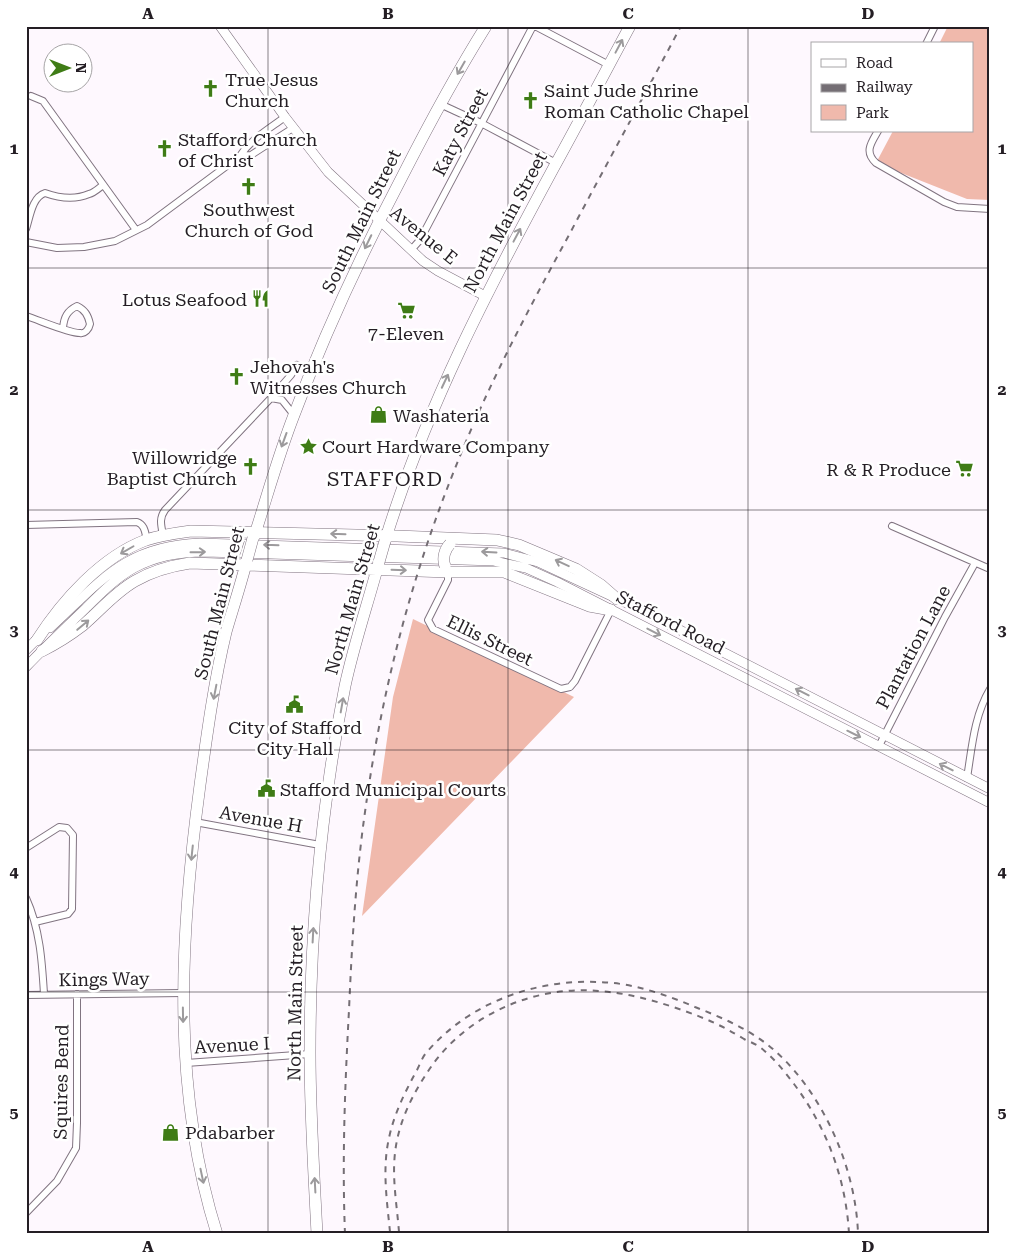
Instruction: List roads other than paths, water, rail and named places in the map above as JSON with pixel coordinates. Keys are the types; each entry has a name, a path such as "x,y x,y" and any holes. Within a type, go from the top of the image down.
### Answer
{"highway":[{"name":"South Main Street","path":"217,1234 194,1136 186,1063 183,993 184,942 195,822 215,689 226,633 274,472 294,415 340,300 379,220 440,104 486,26"},
{"name":"North Main Street","path":"317,1234 310,1054 314,927 320,845 328,782 351,659 386,538 414,456 434,406 485,296 630,26"},
{"path":"37,640 51,618 98,569 132,546 163,535 191,531 236,535 453,541 497,540 529,548 576,569 601,585 617,599"},
{"path":"229,560 236,535"},
{"path":"446,569 443,560 447,547 453,541"},
{"path":"42,651 63,640 82,626 121,590 148,574 190,563 229,560 247,563 378,566 504,572 589,606 611,610"}],"main road":[{"name":"Avenue E","path":"220,26 293,128 328,172 411,250 432,267 485,296"},
{"path":"26,650 114,569 148,552 182,544 200,543 316,551"},
{"path":"26,667 112,583 135,567 150,561 192,552 316,551"},
{"name":"Stafford Road","path":"316,551 504,553 538,562 670,624 990,789"},
{"name":"Stafford Road","path":"316,551 480,560 509,563 541,574 990,803"}],"street":[{"path":"534,26 609,64"},
{"name":"Katy Street","path":"411,250 420,240 534,26"},
{"path":"927,42 935,26"},
{"path":"31,96 43,101 136,230"},
{"path":"440,104 481,123 556,164"},
{"path":"26,242 57,248 84,247 115,241 146,225 240,156 254,140 286,117"},
{"path":"240,156 251,155 293,128"},
{"path":"877,132 868,153 870,158 876,163 944,202 957,207 990,209"},
{"path":"26,229 36,200 40,195 46,193 58,198 72,198 90,194 103,185"},
{"path":"26,316 62,328 81,334 86,332 90,324 83,309 77,306 69,310 62,328"},
{"path":"163,535 161,515 271,398 298,365"},
{"path":"271,398 282,400 294,415"},
{"path":"26,525 137,522 144,528 147,540"},
{"path":"892,526 990,569"},
{"name":"Plantation Lane","path":"879,746 975,563"},
{"name":"Ellis Street","path":"446,569 448,580 428,620 433,629 556,688 565,690 575,681 611,610"},
{"path":"968,778 975,725 984,699 990,689"},
{"name":"Avenue H","path":"195,822 320,845"},
{"path":"26,848 58,827 67,828 73,835 72,909 68,914 36,922"},
{"path":"26,898 36,922 44,994"},
{"name":"Kings Way","path":"26,995 183,993"},
{"name":"Squires Bend","path":"26,1213 57,1181 76,1148 77,994"},
{"name":"Avenue I","path":"186,1063 310,1054"}],"railway":[{"path":"345,1234 345,1094 353,933 360,856 380,720 411,594 424,552 454,471 493,381 681,26"},
{"path":"390,1232 385,1173 389,1138 400,1103 426,1053 444,1034 465,1018 487,1005 511,995 536,988 561,983 587,982 634,986 675,999 736,1025 756,1036 774,1050 808,1088 834,1133 851,1183 858,1234"},
{"path":"399,1232 394,1173 399,1132 414,1094 440,1055 458,1037 500,1009 548,993 599,991 640,997 697,1016 757,1045 766,1052 779,1065 806,1101 825,1136 833,1155 844,1194 849,1234"}],"place":[{"name":"True Jesus Church","path":"211,89"},
{"name":"Saint Jude Shrine Roman Catholic Chapel","path":"530,100"},
{"name":"Stafford Church of Christ","path":"164,149"},
{"name":"Southwest Church of God","path":"249,186"},
{"name":"Lotus Seafood","path":"261,299"},
{"name":"7-Eleven","path":"406,310"},
{"name":"Jehovah's Witnesses Church","path":"236,376"},
{"name":"Washateria","path":"379,415"},
{"name":"Court Hardware Company","path":"308,446"},
{"name":"Willowridge Baptist Church","path":"251,467"},
{"name":"R & R Produce","path":"965,469"},
{"name":"City of Stafford City Hall","path":"295,704"},
{"name":"Stafford Municipal Courts","path":"266,789"},
{"name":"Pdabarber","path":"171,1132"}],"district":[{"name":"STAFFORD","path":"385,479"}]}
